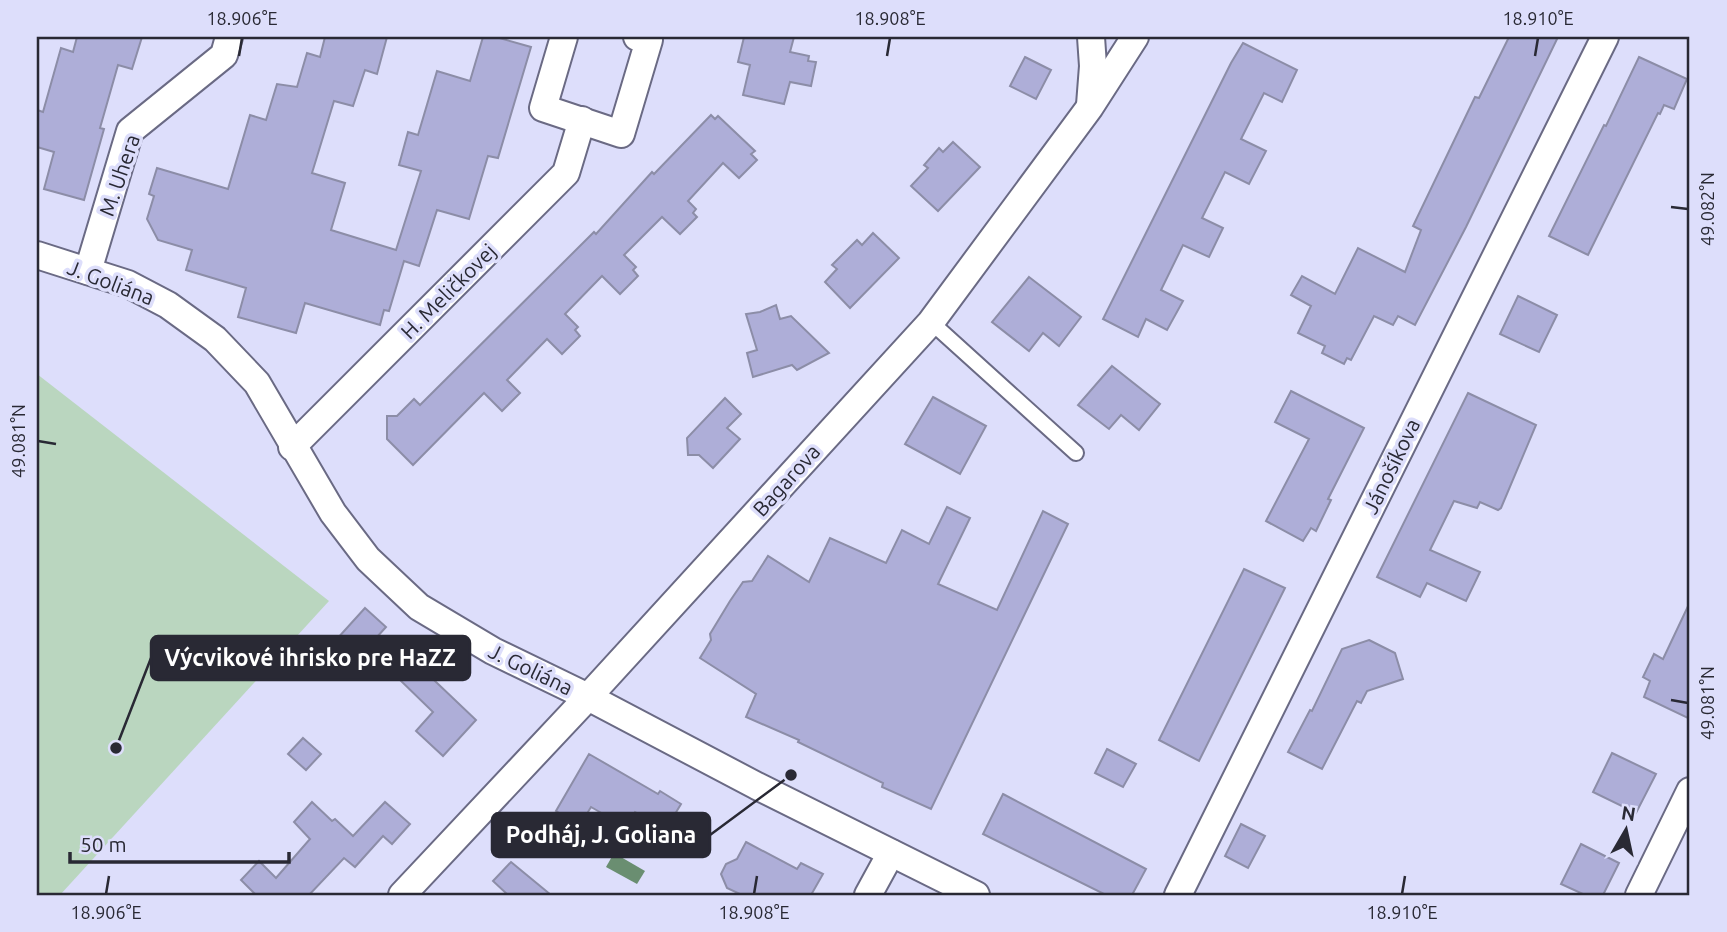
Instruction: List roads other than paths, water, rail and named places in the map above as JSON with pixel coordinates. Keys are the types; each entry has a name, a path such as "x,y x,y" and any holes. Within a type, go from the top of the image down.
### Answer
{"street":[{"name":"M. Uhera","path":"88,271 130,131 224,55 229,37"},
{"path":"564,37 543,108 621,134 649,40 637,37"},
{"path":"1090,107 1093,66 1091,37"},
{"name":"Bagarova","path":"402,895 930,322 1090,107 1135,37"},
{"name":"Jánošíkova","path":"1178,895 1605,37"},
{"name":"H. Meličkovej","path":"292,447 566,173 582,120"},
{"name":"J. Goliána","path":"37,256 128,284 168,304 215,339 257,383 332,513 368,559 419,607 493,651 588,696 757,786 976,895"},
{"path":"1639,895 1690,791"},
{"path":"868,895 891,853"}],"lane":[{"path":"930,322 1076,453"}],"place":[{"name":"Výcvikové ihrisko pre HaZZ","path":"116,748"},
{"name":"Podháj, J. Goliana","path":"791,775"}]}
